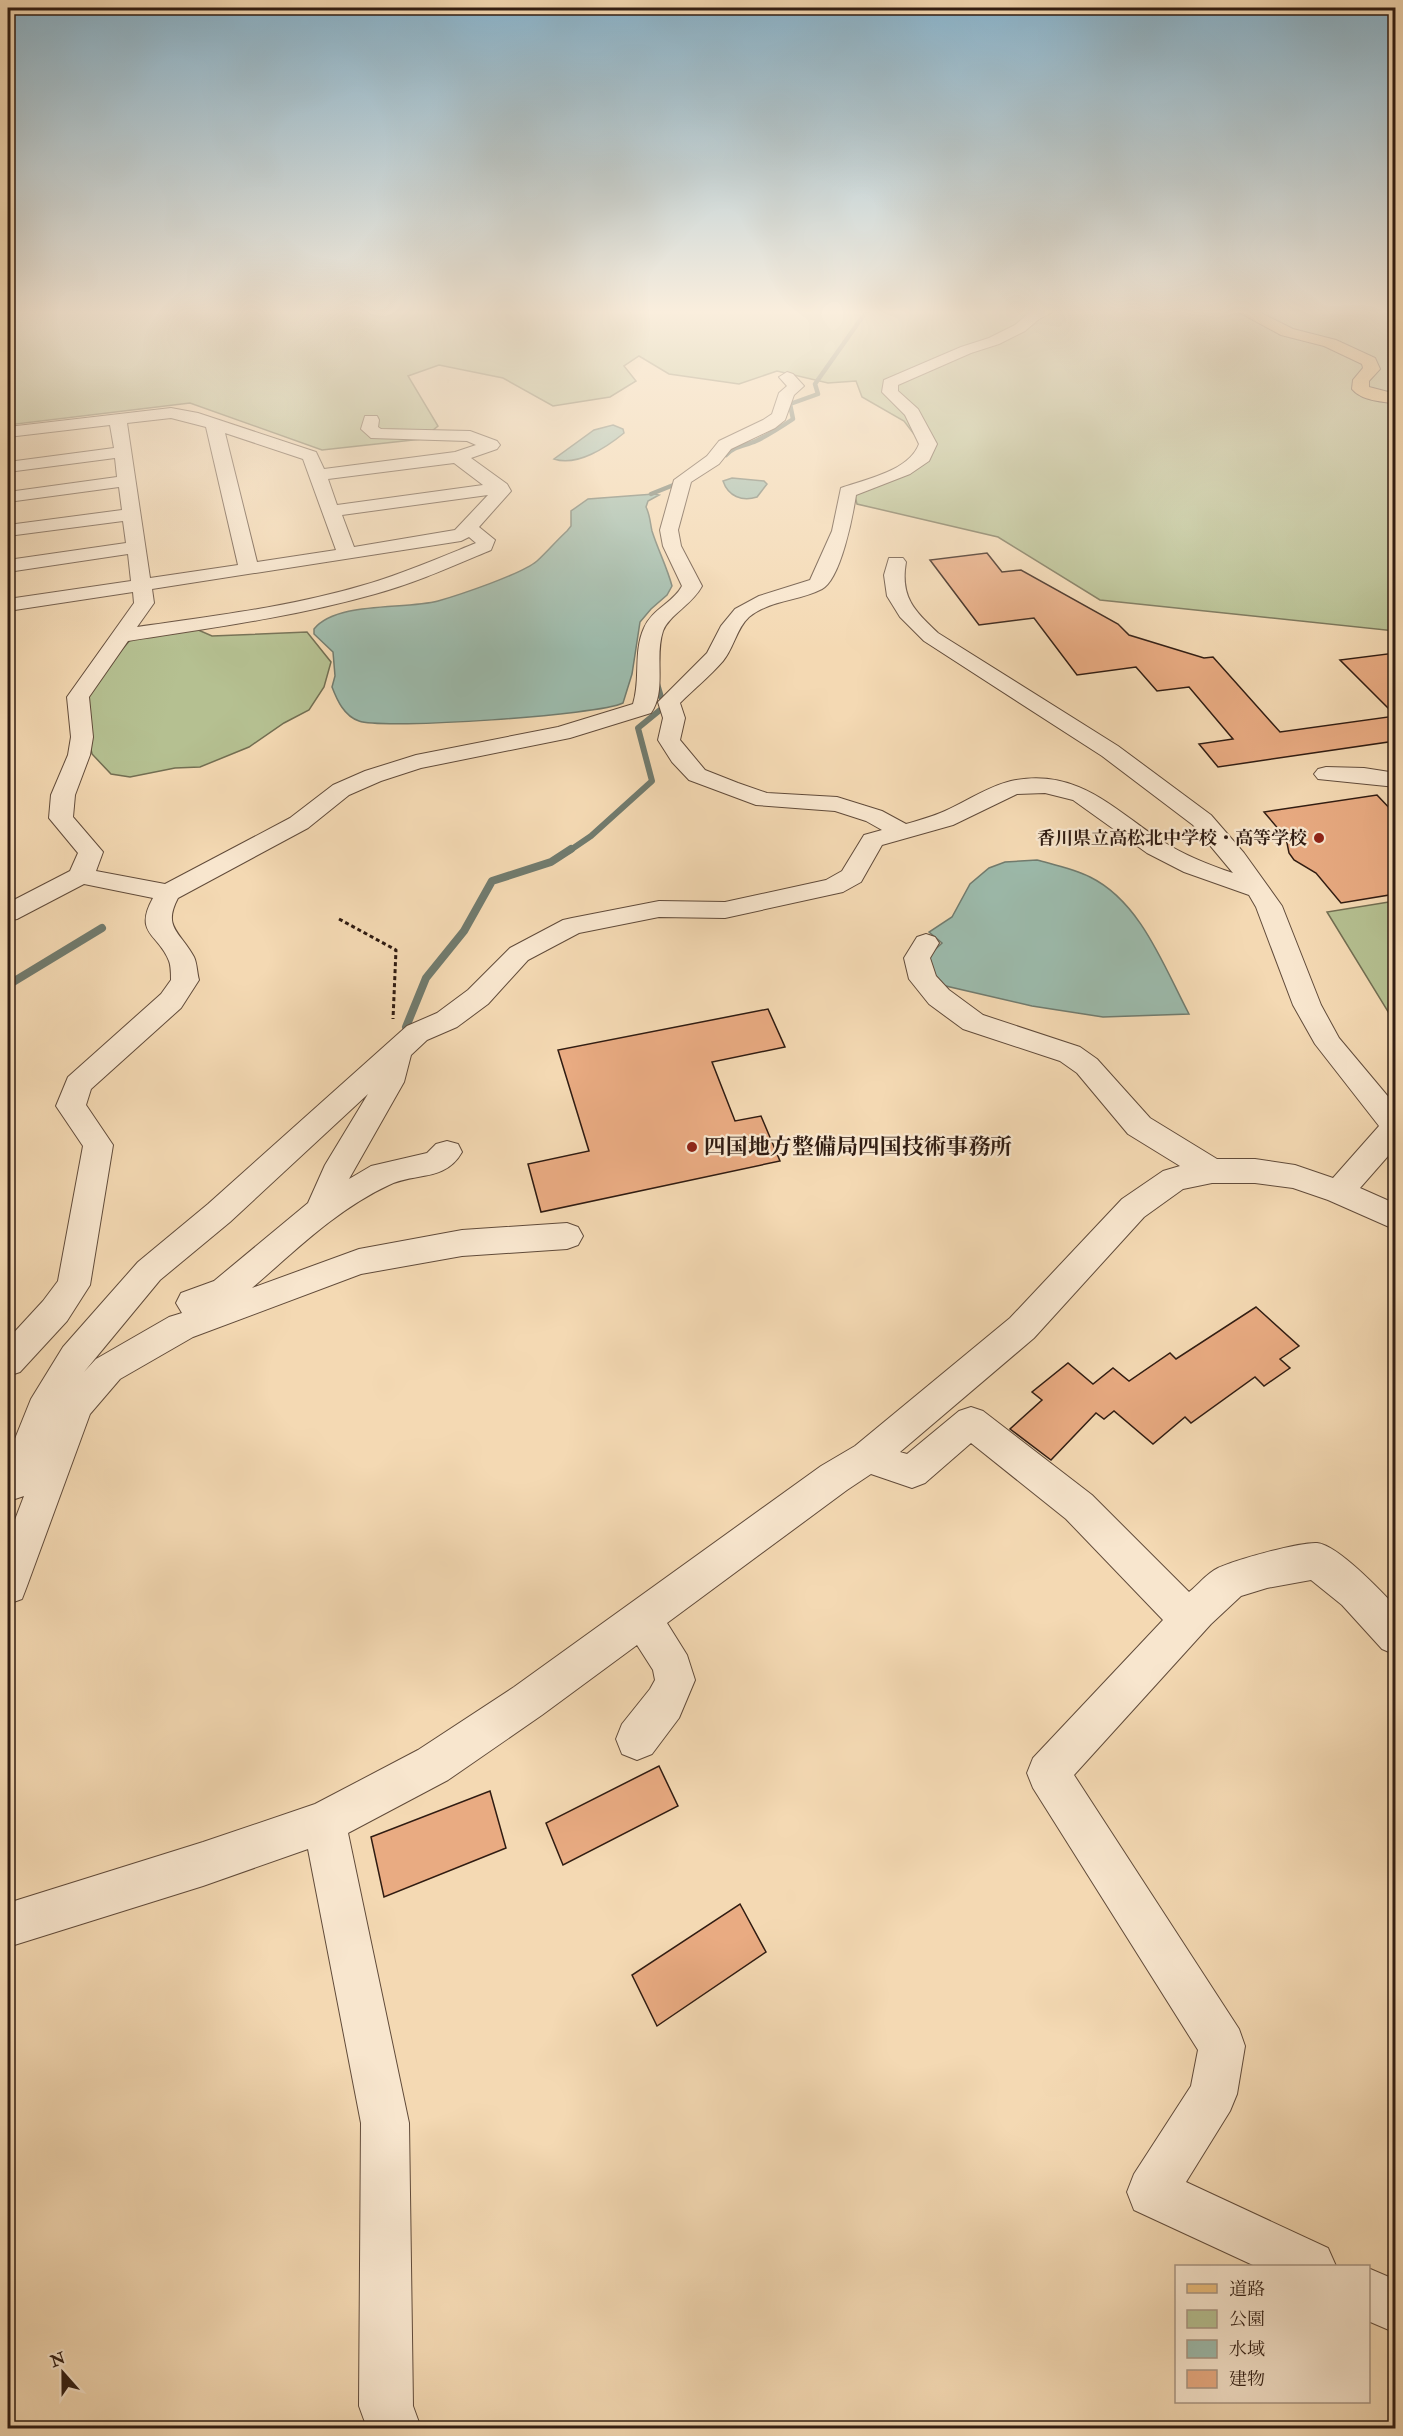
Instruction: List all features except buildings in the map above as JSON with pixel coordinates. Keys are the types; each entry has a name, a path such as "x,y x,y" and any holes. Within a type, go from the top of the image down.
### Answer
{"street":[{"path":"8,432 87,423"},
{"path":"81,876 91,852 61,818 63,795 79,755 82,736 78,697 144,603 118,423"},
{"path":"209,423 310,456 347,554"},
{"path":"317,476 458,457 491,445 470,436 377,434 369,429 370,423"},
{"path":"643,708 648,696 646,657 653,628 668,612 688,597 692,586 672,546 669,530 683,480 713,460 725,445 771,423"},
{"path":"8,1362 55,1311 74,1286 98,1145 71,1106 78,1084 171,1001 185,980 182,959 164,935 158,920 159,910 168,893 299,823 340,790 373,777 416,762 562,733 669,702 716,656 731,626 742,613 766,600 817,584 824,576 841,531 847,492 904,470 923,457 928,444 917,423"},
{"path":"214,424 249,568"},
{"path":"8,467 122,452"},
{"path":"458,457 501,488"},
{"path":"8,497 126,481"},
{"path":"331,511 501,488"},
{"path":"8,606 461,535 502,490 501,488"},
{"path":"8,531 131,514"},
{"path":"121,636 273,611 345,596 404,579 484,546 486,540 469,528"},
{"path":"8,566 136,547"},
{"path":"896,562 892,577 896,597 911,618 931,637 1110,751 1155,783 1202,820 1235,858 1258,890 1269,906 1307,1005 1329,1044 1395,1127 1339,1192"},
{"path":"669,702 674,718 669,740 680,757 697,775 764,800 837,804 874,816 901,831"},
{"path":"1326,774 1395,780"},
{"path":"8,1586 23,1484 43,1410 75,1357 148,1271 219,1213 417,1033 447,1020 478,997 519,954 572,926 659,909 724,910 834,886 852,876 873,840 950,817 1003,790 1045,786 1069,790 1093,800 1169,855 1214,876 1258,890"},
{"path":"8,913 81,876 168,893"},
{"path":"926,943 917,958 923,979 939,997 973,1022 1070,1053 1087,1066 1139,1126 1212,1171"},
{"path":"321,1210 336,1173 390,1082 399,1049"},
{"path":"62,1377 117,1339 226,1290 321,1210 382,1174 436,1162 447,1152"},
{"path":"8,1925 203,1864 324,1822 433,1765 528,1701 834,1478 868,1457 1022,1328 1133,1208 1174,1179 1212,1171 1255,1171 1295,1178 1339,1192 1395,1218"},
{"path":"23,1484 76,1406 108,1369 182,1327 360,1262 462,1243 567,1236"},
{"path":"868,1457 912,1472 971,1422 1079,1507 1190,1619"},
{"path":"1308,2265 1152,2192 1213,2094 1222,2046 1048,1773 1190,1619 1229,1582 1267,1570 1317,1561 1356,1592 1395,1636"},
{"path":"637,1739 673,1694 676,1676 667,1654 641,1619"},
{"path":"324,1822 384,2123 386,2406 394,2428"},
{"path":"1370,2295 1395,2307"}],"path":[{"path":"339,919 396,950 393,1030 399,1049"}],"green space":[{"path":"245,423 436,423 438,426 422,439 322,450"},
{"path":"905,423 1395,423 1395,631 1100,600 998,537 857,504 854,492 930,455"},
{"path":"196,629 212,636 307,632 331,662 324,687 309,710 284,723 249,747 200,767 175,768 130,777 111,774 92,754 88,736 88,696 105,669 131,639"},
{"path":"1396,901 1395,1023 1327,912"}],"water":[{"path":"613,425 623,429 624,433 609,444 582,458 563,461 554,459 594,430"},
{"path":"732,478 764,481 767,484 757,497 746,499 728,491 723,481"},
{"path":"659,495 648,501 646,507 652,531 672,586 667,595 640,622 632,674 623,703 606,708 536,716 408,724 359,721 342,707 332,687 335,676 333,652 314,634 314,629 325,620 354,610 438,601 490,584 537,561 571,526 571,511 588,499"},
{"path":"1037,860 1071,869 1090,877 1108,888 1123,902 1149,937 1189,1014 1103,1017 1032,1006 933,983 924,960 942,943 929,932 952,917 970,884 989,868 1005,862"}],"waterway":[{"path":"726,455 736,448 766,436 787,423"},
{"path":"651,494 676,484"},
{"path":"656,680 661,697"},
{"path":"569,851 591,836 652,781 638,728 660,710"},
{"path":"406,1027 426,978 464,931 492,881 551,862 571,849"},
{"path":"8,985 102,928"}],"place":[{"name":"香川県立高松北中学校・高等学校","path":"1319,838"},
{"name":"四国地方整備局四国技術事務所","path":"692,1147"}]}
